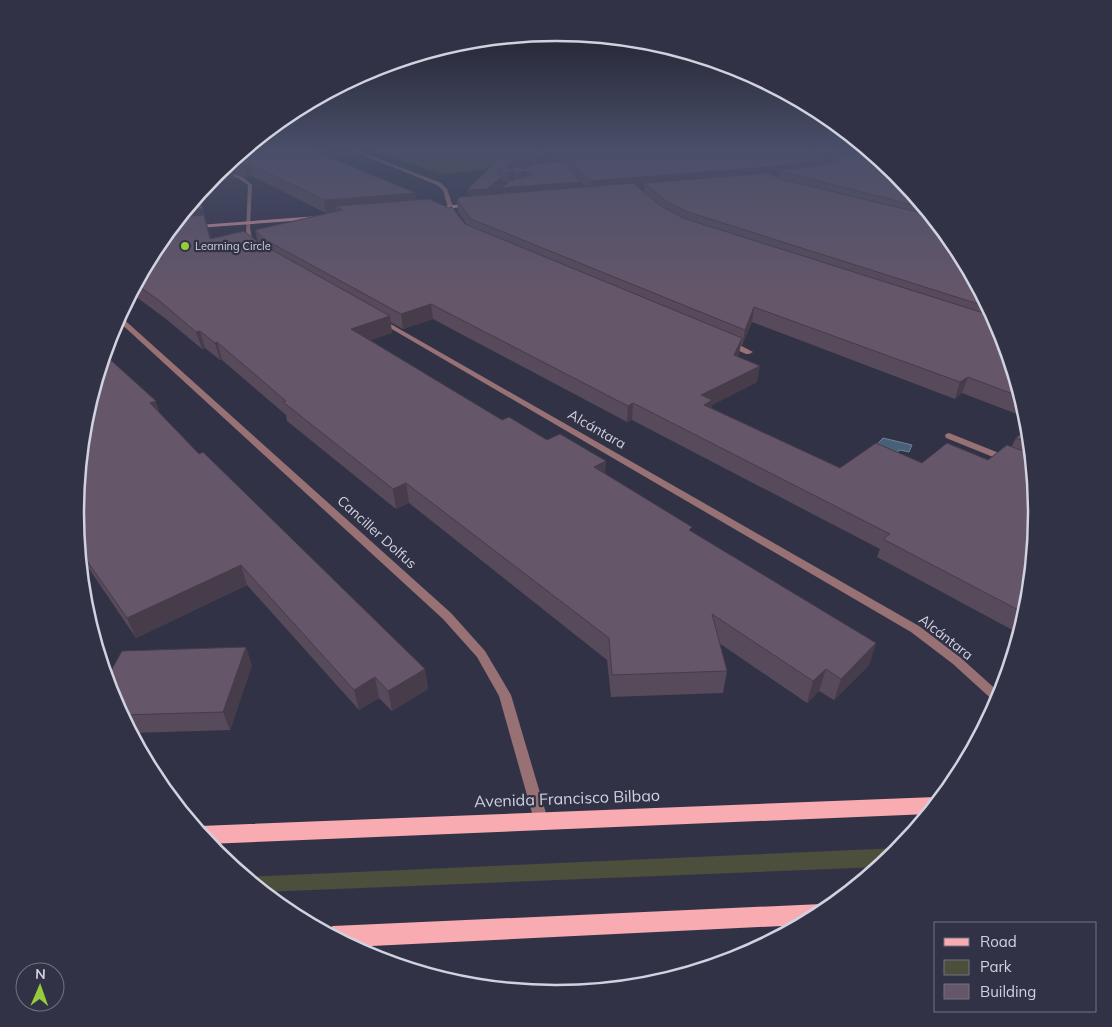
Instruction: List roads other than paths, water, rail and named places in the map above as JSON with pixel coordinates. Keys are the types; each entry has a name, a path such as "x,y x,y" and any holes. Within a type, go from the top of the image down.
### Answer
{"main road":[{"path":"430,209 479,205"},
{"path":"179,228 325,217"},
{"name":"Avenida Francisco Bilbao","path":"209,834 927,805"},
{"path":"346,936 804,915"}],"street":[{"path":"249,196 248,223 250,242 264,254"},
{"path":"447,196 456,222"},
{"name":"Alcántara","path":"368,313 915,629 957,661 992,694"},
{"name":"Canciller Dolfus","path":"124,323 447,616 481,654 505,695 541,820"},
{"path":"722,340 749,352"},
{"path":"949,436 1016,463"}],"water":[{"path":"883,438 912,445 909,452 900,450 888,458 870,452"}],"place":[{"name":"Learning Circle","path":"185,246"}]}
